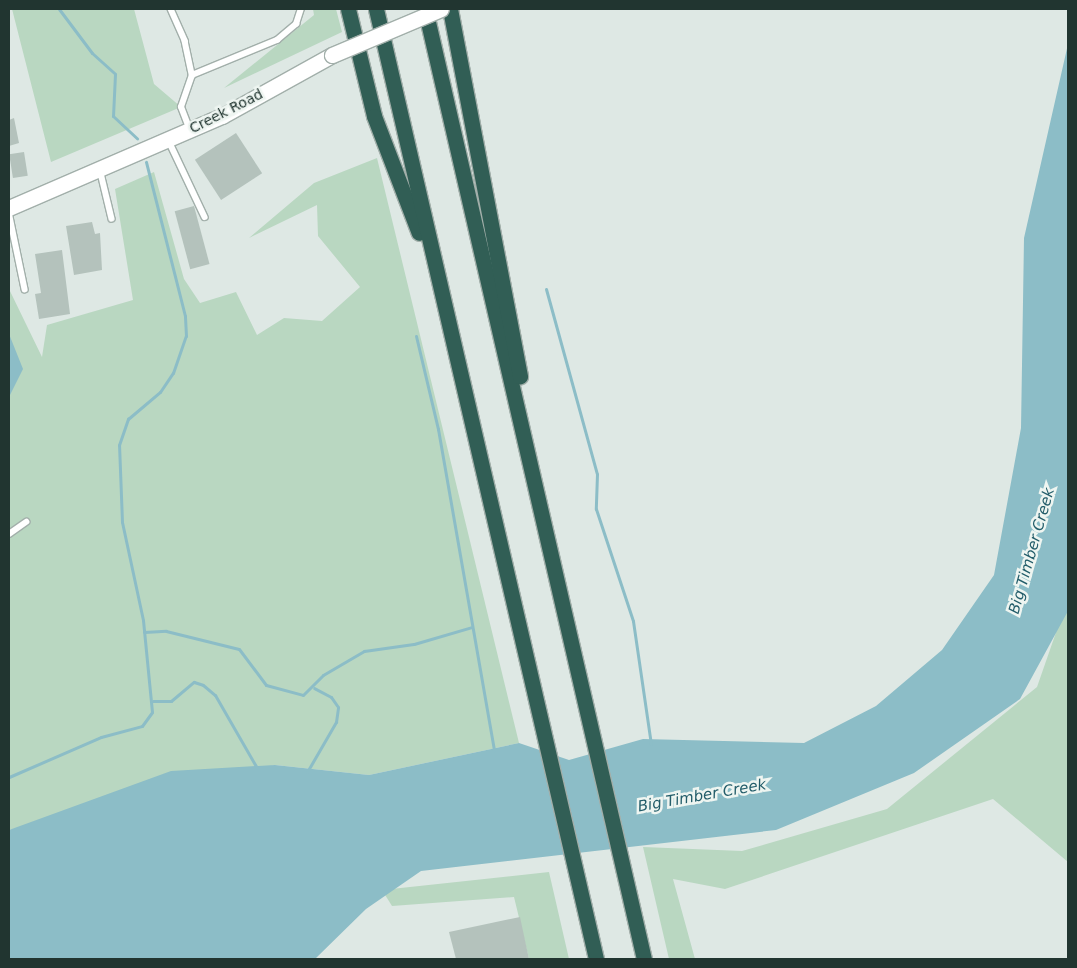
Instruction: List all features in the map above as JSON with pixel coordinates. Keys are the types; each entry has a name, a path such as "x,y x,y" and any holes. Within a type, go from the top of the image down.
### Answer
{"highway":[{"path":"348,9 374,116 444,308"},
{"path":"376,9 596,959"},
{"path":"426,9 627,878 644,959"},
{"path":"450,9 563,603"}],"street":[{"name":"Creek Road","path":"9,208 190,130 332,55 441,9"}],"lane":[{"path":"172,9 186,41 192,75 181,107 190,130"},
{"path":"192,75 277,40 296,24 301,9"},
{"path":"168,139 205,217"},
{"path":"100,169 112,219"},
{"path":"9,212 25,290"},
{"path":"9,534 26,522"}],"green space":[{"path":"12,9 134,9 154,84 181,107 51,162"},
{"path":"313,9 336,9 342,32 224,88 314,15"},
{"path":"377,158 519,743 369,775 275,765 9,830 9,289 42,357 47,325 133,300 115,189 154,172 184,279 200,303 236,292 257,335 284,318 322,321 360,287 318,236 317,205 249,238 314,183"},
{"path":"1068,598 1068,862 993,799 725,889 673,879 695,959 669,959 643,847 742,851 887,809 1037,687"},
{"path":"549,872 569,959 529,959 514,897 392,906 382,890"}],"water":[{"name":"Big Timber Creek","path":"1068,44 1068,611 1020,699 914,773 776,830 421,871 366,909 315,959 9,959 9,830 171,771 275,765 369,775 519,743 569,760 643,739 804,743 876,706 942,650 994,575 1021,428 1024,238"},
{"path":"9,334 23,369 9,397"}],"building":[{"path":"14,118 19,143 9,146 9,120"},
{"path":"236,133 262,173 221,200 195,160"},
{"path":"24,152 28,176 13,178 9,154"},
{"path":"194,206 210,264 190,269 175,211"},
{"path":"92,222 95,234 100,233 102,270 74,275 66,226"},
{"path":"62,250 70,314 39,319 35,294 41,293 35,254"},
{"path":"520,917 529,959 456,959 449,932"}],"waterway":[{"path":"59,9 92,53 115,74 113,116 137,138"},
{"path":"9,777 101,737 142,726 152,712 143,620 122,522 119,445 128,419 160,392 173,373 186,336 185,316 146,162"},
{"path":"546,289 597,474 596,509 633,621 651,744"},
{"path":"416,336 438,429 494,750"},
{"path":"144,632 166,631 239,649 266,685 303,695 323,675 364,651 414,644 472,627"},
{"path":"153,701 171,701 194,682 203,685 215,695 257,768"},
{"path":"307,772 336,722 338,707 331,697 314,688"}]}
